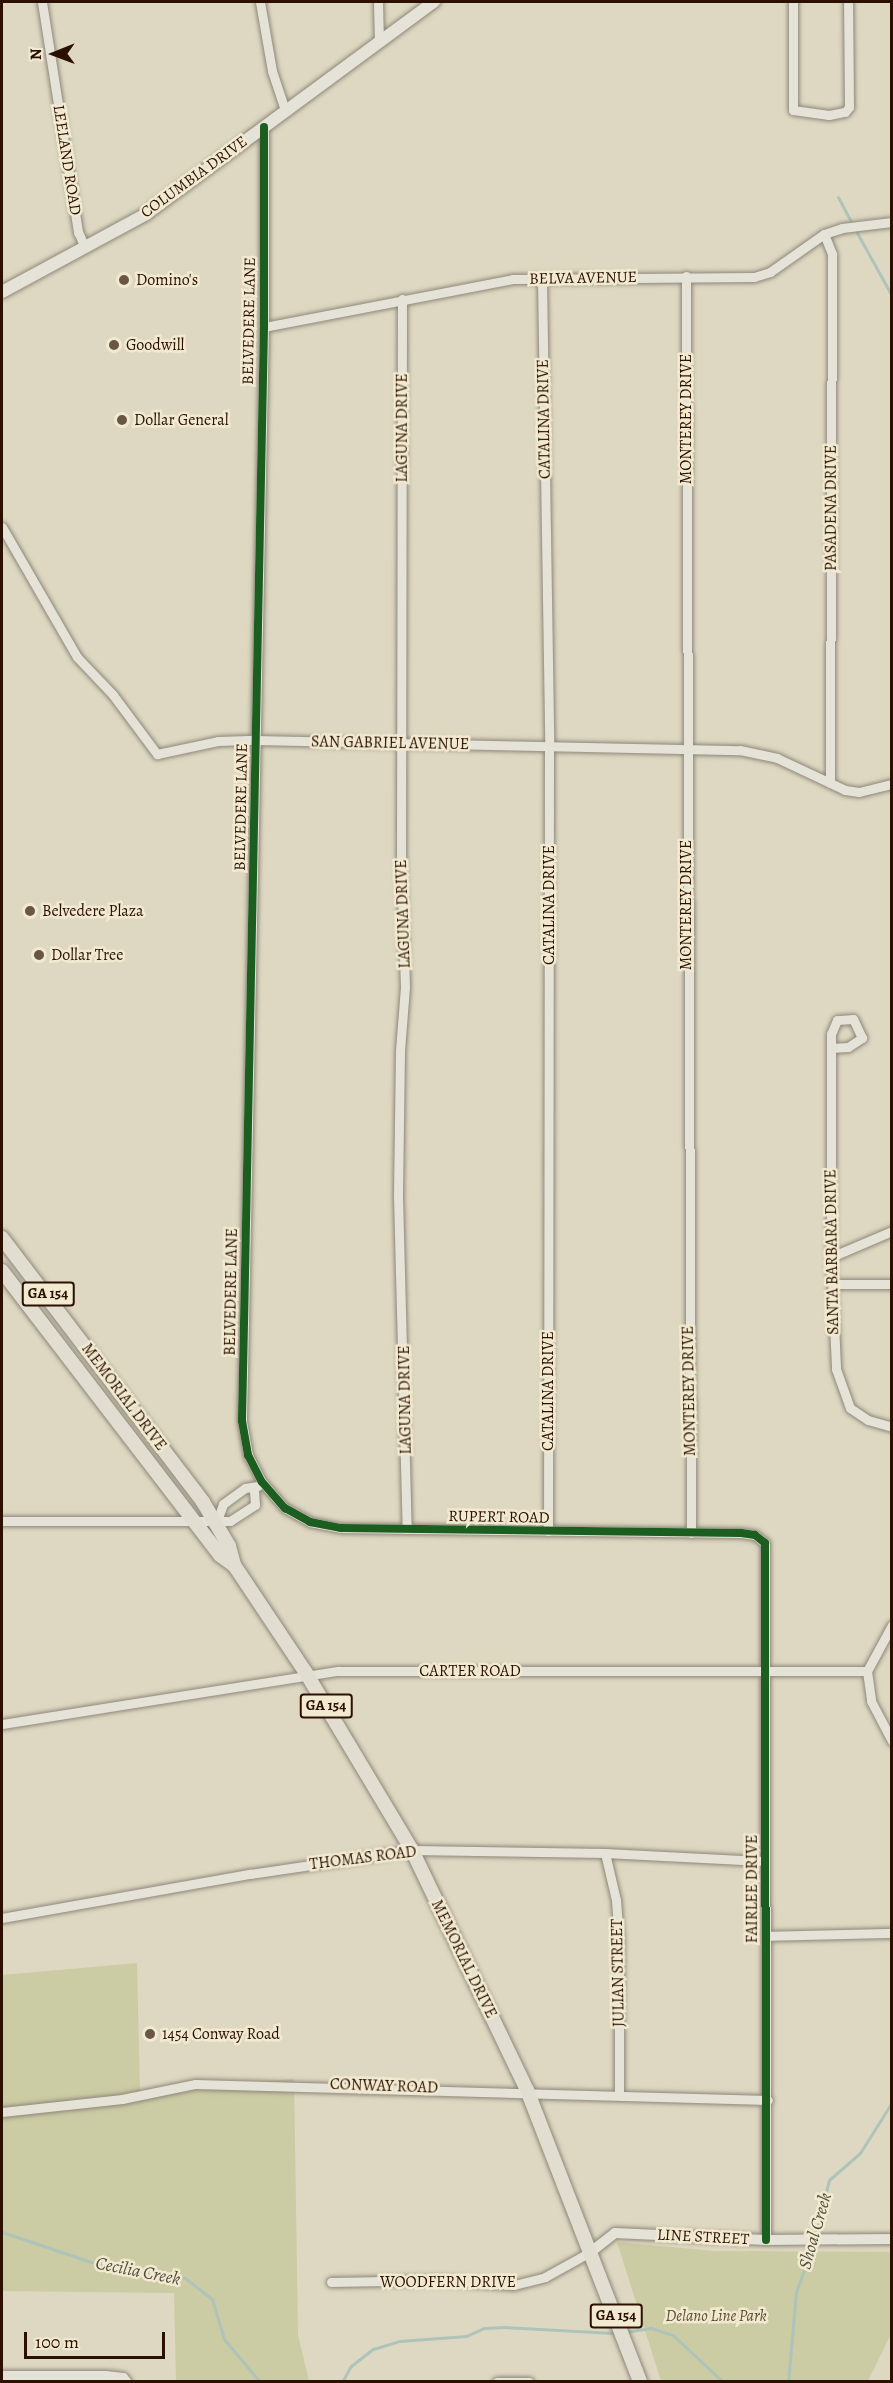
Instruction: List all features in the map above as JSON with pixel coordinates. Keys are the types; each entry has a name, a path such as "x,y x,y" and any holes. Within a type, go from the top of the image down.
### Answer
{"main road":[{"name":"COLUMBIA DRIVE","path":"2,292 146,214 434,2"},
{"name":"MEMORIAL DRIVE","path":"2,1238 153,1432 215,1519 234,1564 306,1673 412,1850 527,2090 592,2251 640,2382"},
{"name":"MEMORIAL DRIVE","path":"2,1271 220,1555 234,1564"}],"street":[{"name":"LEELAND ROAD","path":"42,2 78,232 85,246"},
{"path":"260,2 272,71 285,110"},
{"path":"378,2 379,42"},
{"path":"792,2 793,110 829,116 845,112 849,107 848,2"},
{"name":"BELVEDERE LANE","path":"262,1482 248,1455 242,1421 264,327 264,127"},
{"name":"BELVA AVENUE","path":"264,327 485,283 542,279 754,277 770,272 824,234 842,228 891,222"},
{"name":"PASADENA DRIVE","path":"824,234 832,254 830,783"},
{"name":"MONTEREY DRIVE","path":"686,276 686,750 691,1533"},
{"name":"CATALINA DRIVE","path":"542,279 549,746 548,1531"},
{"name":"LAGUNA DRIVE","path":"402,299 402,743 405,987 400,1051 398,1196 407,1529"},
{"name":"SAN GABRIEL AVENUE","path":"2,527 78,657 113,695 157,754 218,741 255,740 741,750 768,756 830,783 859,792 891,784"},
{"name":"SANTA BARBARA DRIVE","path":"831,1048 833,1343 840,1388 850,1408 868,1420 891,1427"},
{"path":"831,1257 891,1231"},
{"path":"834,1284 891,1284"},
{"path":"215,1519 223,1504 245,1488 254,1489 262,1482"},
{"name":"RUPERT ROAD","path":"262,1482 285,1508 310,1522 341,1528 741,1533 761,1539"},
{"path":"2,1521 215,1519 230,1521 255,1504 254,1489"},
{"name":"FAIRLEE DRIVE","path":"761,1539 766,1550 764,2030 768,2100 766,2240"},
{"path":"891,1625 867,1671 871,1701 891,1741"},
{"name":"CARTER ROAD","path":"2,1724 306,1673 867,1671"},
{"name":"THOMAS ROAD","path":"2,1918 250,1874 412,1850 605,1853 765,1861"},
{"name":"JULIAN STREET","path":"605,1853 616,1900 619,1940 619,2094"},
{"path":"766,1936 891,1933"},
{"name":"CONWAY ROAD","path":"2,2112 122,2099 195,2084 527,2090 768,2100"},
{"name":"LINE STREET","path":"592,2251 615,2233 766,2240 891,2240"},
{"name":"WOODFERN DRIVE","path":"331,2282 442,2280 514,2285 545,2277 592,2251"},
{"path":"2,2375 105,2375 123,2377 127,2382"},
{"path":"497,2382 529,2382"}],"green space":[{"path":"137,1963 140,2091 294,2079 298,2335 309,2381 176,2381 174,2293 2,2291 2,1975"},
{"name":"Delano Line Park","path":"617,2242 714,2251 891,2252 891,2334 868,2381 661,2381"}],"waterway":[{"path":"838,197 851,221"},
{"path":"856,231 892,296"},
{"name":"Shoal Creek","path":"815,2237 829,2180 860,2153 892,2102"},
{"name":"Cecilia Creek","path":"2,2232 91,2262 185,2278 212,2299 224,2339 260,2382"},
{"name":"Shoal Creek","path":"788,2382 796,2292 814,2243"},
{"name":"Shoal Creek","path":"342,2382 351,2366 373,2349 400,2341 466,2336 484,2328 505,2327 614,2333"},
{"name":"Shoal Creek","path":"625,2332 651,2328 673,2335 723,2382"}],"cycle path":[{"path":"264,127 264,327 242,1421 248,1455 262,1482 285,1508 310,1522 341,1528 741,1533 755,1535 765,1543 766,2240"}],"place":[{"name":"Domino's","path":"124,280"},
{"name":"Goodwill","path":"114,345"},
{"name":"Dollar General","path":"122,420"},
{"name":"Belvedere Plaza","path":"30,911"},
{"name":"Dollar Tree","path":"39,955"},
{"name":"1454 Conway Road","path":"150,2034"}]}
